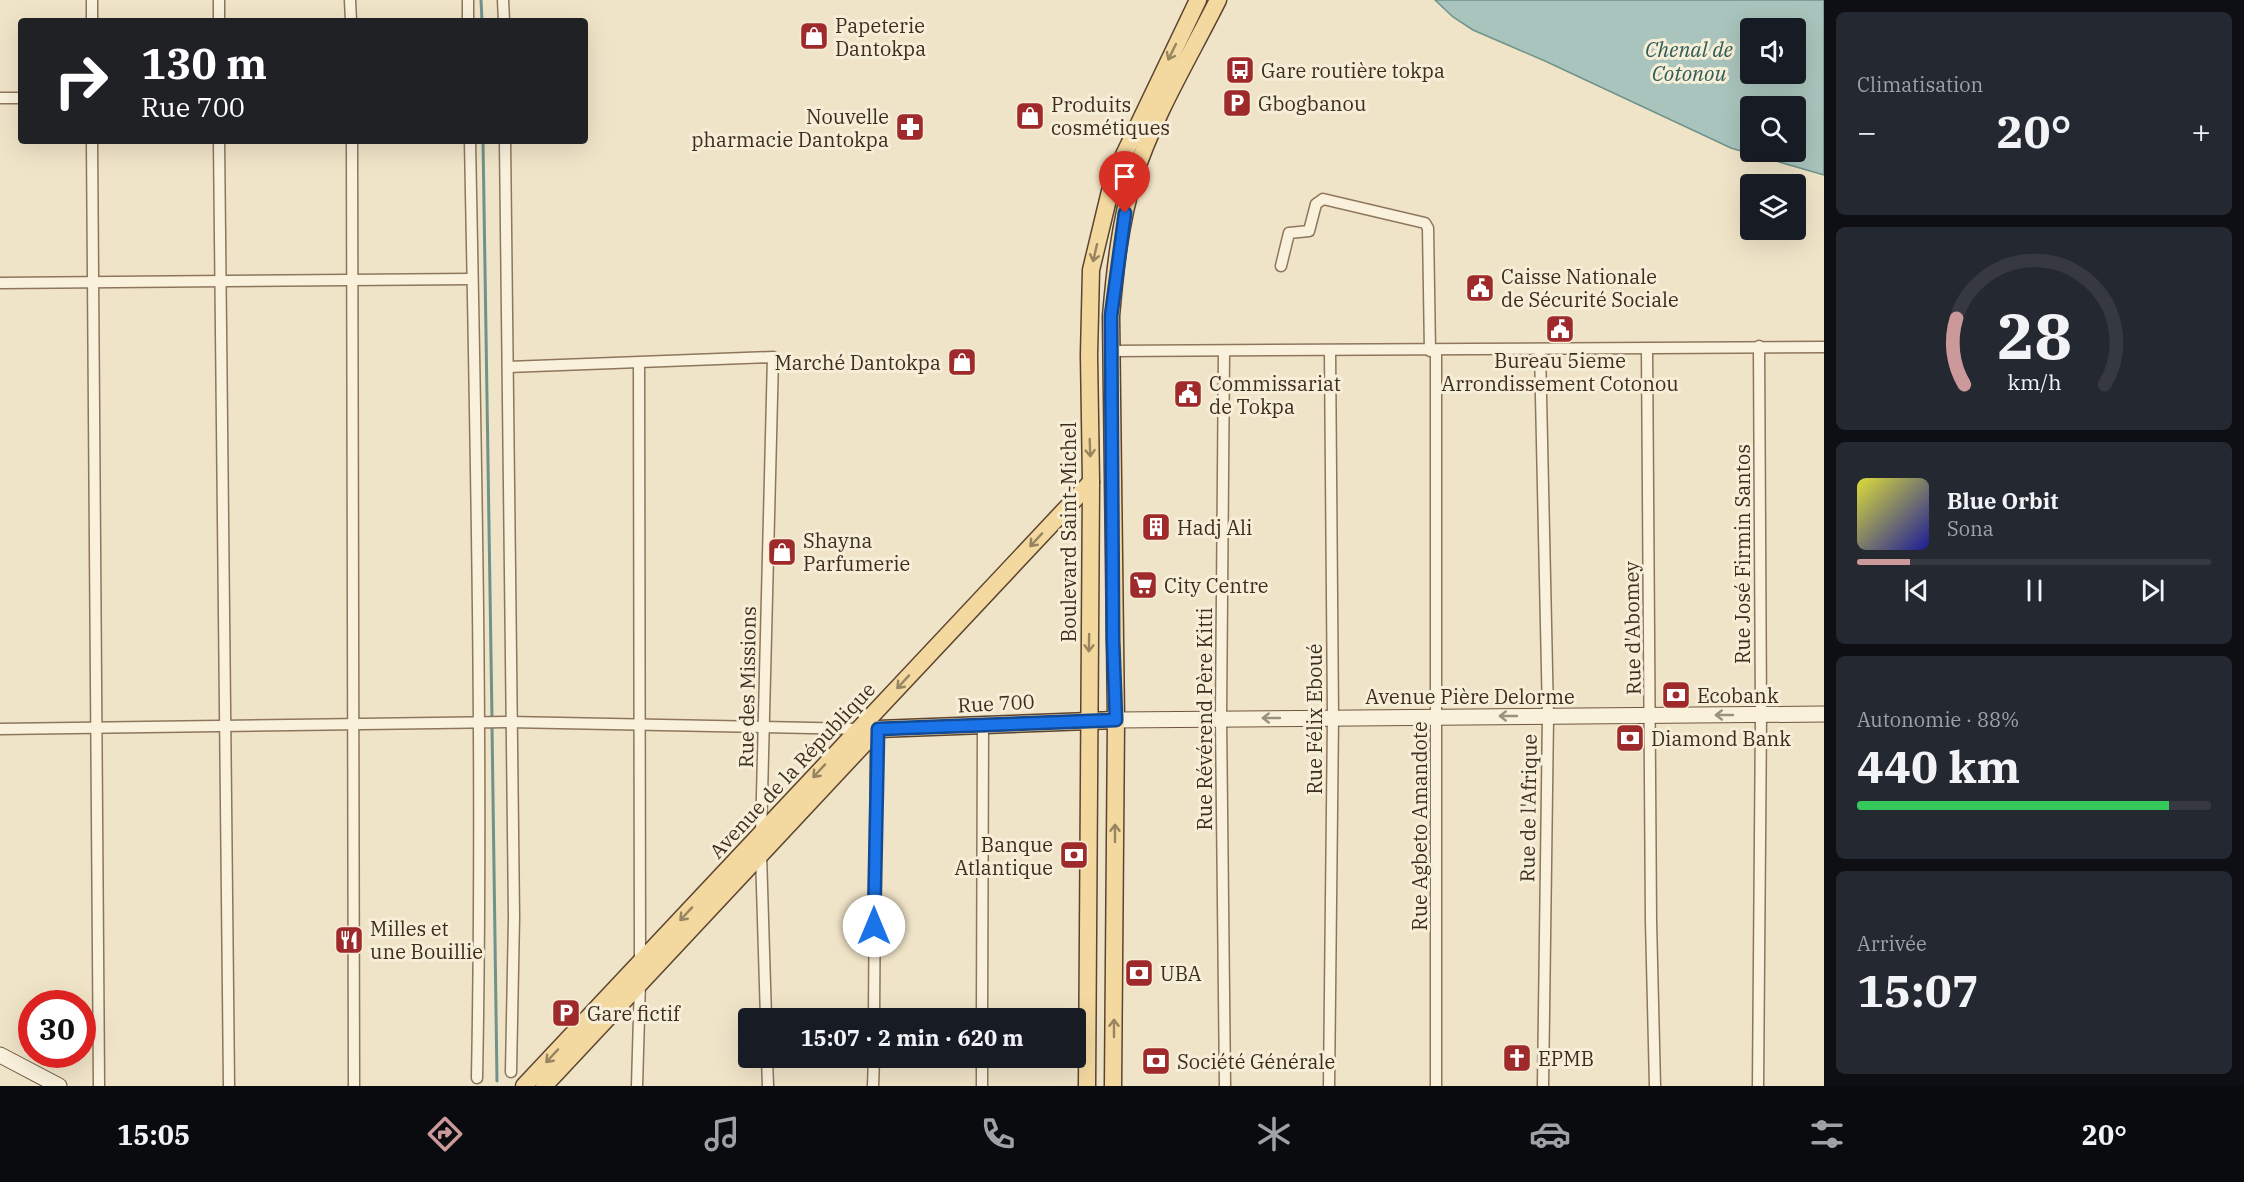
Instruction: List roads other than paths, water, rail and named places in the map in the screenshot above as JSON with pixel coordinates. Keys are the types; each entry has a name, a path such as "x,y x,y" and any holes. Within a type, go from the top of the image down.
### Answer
{"main road":[{"name":"Boulevard Saint-Michel","path":"1087,1086 1091,483 1089,344 1094,259 1110,190 1122,159 1198,0"},
{"path":"1113,1086 1116,720 1113,640 1111,351 1115,273 1121,231 1135,176 1154,126 1218,0"},
{"name":"Avenue de la République","path":"524,1086 1091,483"},
{"name":"Avenue Pière Delorme","path":"1116,720 1824,714"},
{"name":"Rue 700","path":"878,729 1116,720"},
{"name":"Avenue de la République","path":"544,1086 878,729"},
{"path":"0,1055 18,1065"},
{"path":"20,1068 35,1086"},
{"path":"24,1068 58,1086"}],"street":[{"path":"92,0 92,18"},
{"path":"219,0 219,18"},
{"path":"350,0 351,18"},
{"path":"468,0 468,18"},
{"path":"503,0 504,18"},
{"path":"0,98 18,98"},
{"path":"92,144 99,1086"},
{"path":"219,144 229,1086"},
{"path":"352,144 354,1086"},
{"path":"470,144 482,722 477,1078"},
{"path":"505,144 514,917 511,1072"},
{"name":"Rue Agbeto Amandote","path":"1281,266 1289,233 1310,231 1319,200 1425,223 1428,228 1433,351 1437,717 1436,1086"},
{"path":"0,284 472,279"},
{"name":"Rue José Firmin Santos","path":"1758,1086 1761,715 1759,346"},
{"path":"1111,351 1330,352 1824,347"},
{"name":"Rue d'Abomey","path":"1647,349 1652,716 1651,921 1655,1086"},
{"name":"Rue de l'Afrique","path":"1540,350 1548,716 1543,1086"},
{"name":"Rue Révérend Père Kitti","path":"1224,352 1221,718 1225,1086"},
{"name":"Rue Félix Eboué","path":"1329,1086 1333,717 1330,352"},
{"name":"Rue des Missions","path":"639,363 772,357 761,834 766,1008"},
{"path":"508,367 639,363 640,984 637,1086"},
{"path":"0,729 482,722 878,729 874,1008"},
{"path":"982,1008 983,724"},
{"path":"767,1068 768,1086"},
{"path":"873,1086 874,1068"},
{"path":"982,1068 982,1086"}],"water":[{"name":"Chenal de Cotonou","path":"1435,0 1824,0 1824,175 1779,162 1806,162 1806,96 1740,96 1740,151 1473,30 1453,17"}],"waterway":[{"path":"481,0 482,18"},
{"path":"483,144 492,719"},
{"path":"492,726 497,1081"}],"place":[{"name":"Papeterie Dantokpa","path":"814,36"},
{"name":"Gare routière tokpa","path":"1240,70"},
{"name":"Gbogbanou","path":"1237,103"},
{"name":"Produits cosmétiques","path":"1030,116"},
{"name":"Nouvelle pharmacie Dantokpa","path":"910,127"},
{"name":"Caisse Nationale de Sécurité Sociale","path":"1480,288"},
{"name":"Bureau 5ieme Arrondissement Cotonou","path":"1560,329"},
{"name":"Marché Dantokpa","path":"962,362"},
{"name":"Commissariat de Tokpa","path":"1188,394"},
{"name":"Hadj Ali","path":"1156,527"},
{"name":"Shayna Parfumerie","path":"782,552"},
{"name":"City Centre","path":"1143,585"},
{"name":"Ecobank","path":"1676,695"},
{"name":"Diamond Bank","path":"1630,738"},
{"name":"Banque Atlantique","path":"1074,855"},
{"name":"Milles et une Bouillie","path":"349,940"},
{"name":"UBA","path":"1139,973"},
{"name":"Gare fictif","path":"566,1013"},
{"name":"EPMB","path":"1517,1058"},
{"name":"Société Générale","path":"1156,1061"}]}
